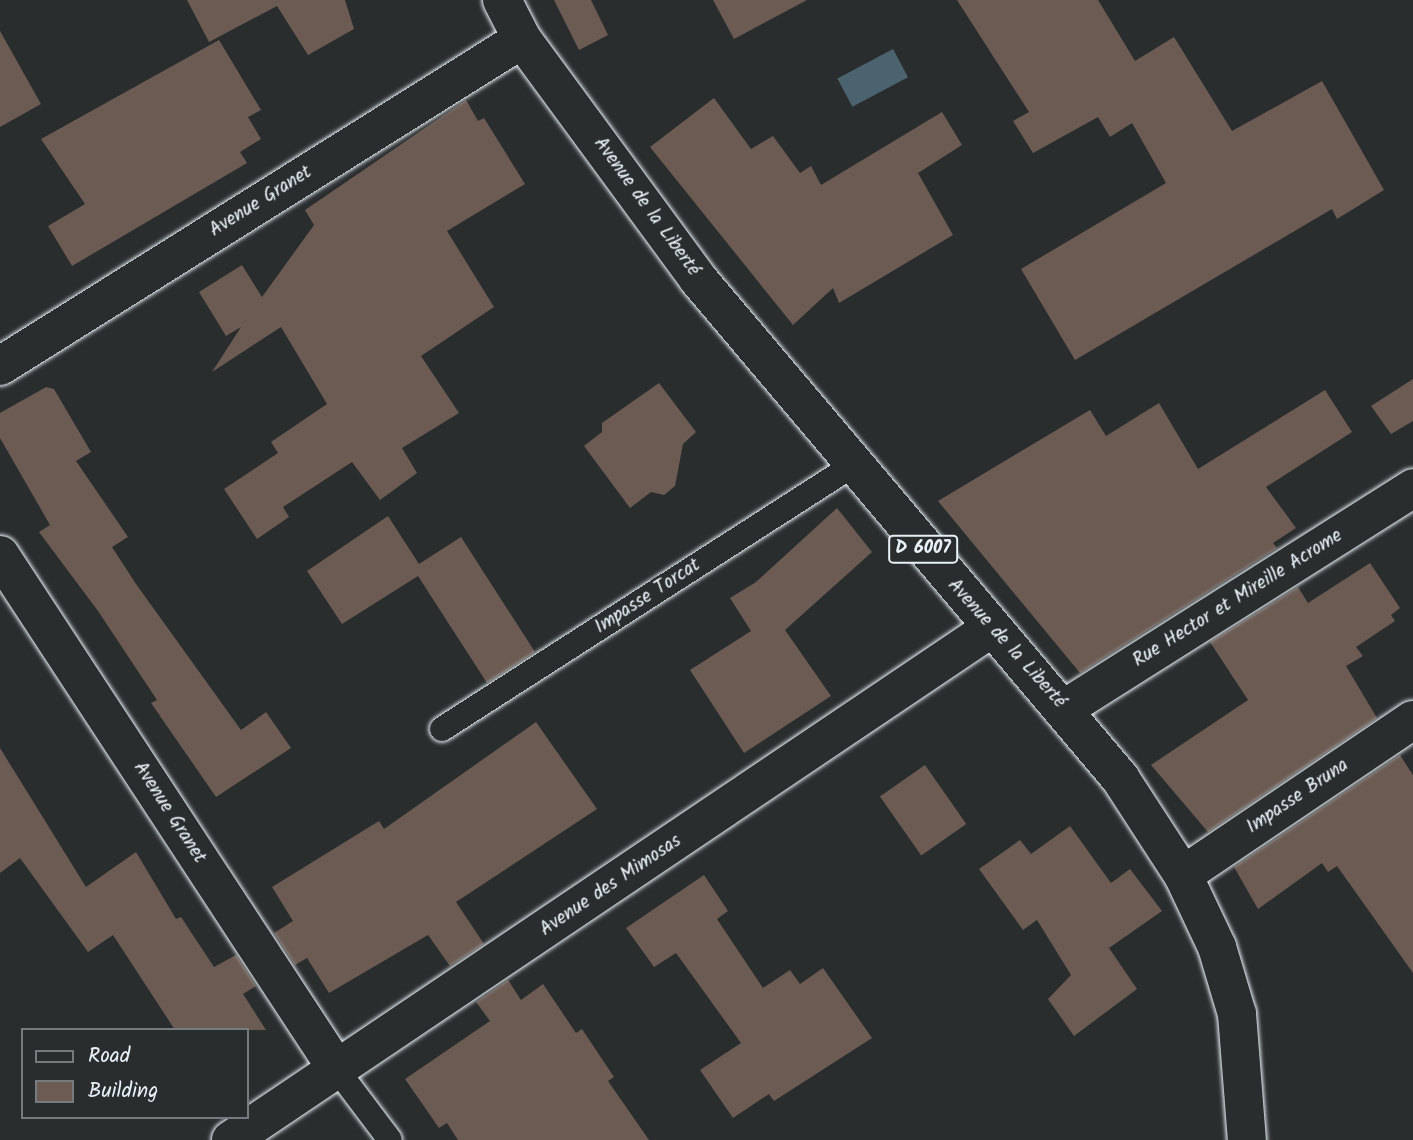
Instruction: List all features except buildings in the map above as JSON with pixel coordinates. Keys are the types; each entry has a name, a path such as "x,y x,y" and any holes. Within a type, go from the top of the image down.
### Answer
{"street":[{"name":"Avenue de la Liberté","path":"502,0 522,39 698,279 990,629 1064,709 1120,778 1184,875 1217,947 1237,1014 1247,1140"},
{"name":"Avenue Granet","path":"0,366 522,39"},
{"name":"Rue Hector et Mireille Acrome","path":"1064,709 1413,488"},
{"name":"Avenue Granet","path":"0,555 338,1071"},
{"name":"Avenue des Mimosas","path":"231,1140 338,1071 990,629"},
{"name":"Impasse Bruna","path":"1184,875 1413,720"}],"lane":[{"name":"Impasse Torcat","path":"442,729 854,465"},
{"path":"338,1071 390,1140"}],"water":[{"path":"893,49 908,77 852,107 837,79"}]}
